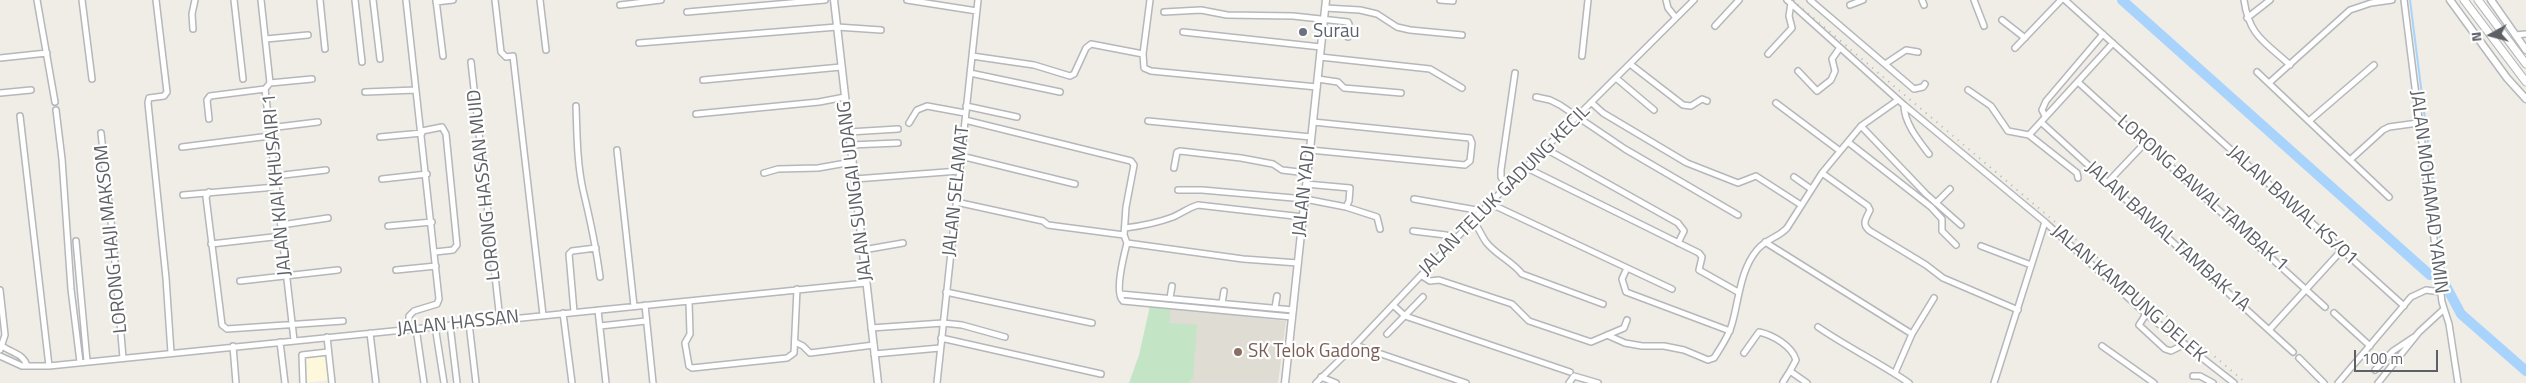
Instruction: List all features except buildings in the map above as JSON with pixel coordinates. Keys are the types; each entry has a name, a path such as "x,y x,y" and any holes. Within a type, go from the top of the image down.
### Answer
{"main road":[{"path":"2464,0 2526,82"},
{"path":"2478,0 2526,64"}],"street":[{"path":"38,0 54,102"},
{"path":"82,0 92,79"},
{"path":"156,0 167,92 164,96 149,98 148,100 171,350"},
{"path":"193,29 192,14 195,0"},
{"path":"234,0 243,79"},
{"name":"JALAN KIAI KHUSAIRI 1","path":"261,0 270,83 265,89 294,340"},
{"path":"320,0 325,50"},
{"path":"355,0 362,62"},
{"path":"373,0 380,59"},
{"path":"406,0 439,299 437,304 414,311 409,316 408,329"},
{"path":"443,56 436,1 452,0"},
{"path":"495,0 500,52 506,57 513,56 542,315"},
{"path":"540,0 546,50"},
{"path":"620,5 661,0"},
{"path":"688,12 825,0"},
{"name":"JALAN SUNGAI UDANG","path":"834,0 878,383"},
{"path":"907,0 977,11"},
{"name":"JALAN SELAMAT","path":"937,383 978,0"},
{"path":"1150,0 1143,54 1144,68 1151,71 1317,86"},
{"name":"JALAN YADI","path":"1285,383 1326,0"},
{"path":"1440,0 1453,2"},
{"path":"1582,56 1588,0"},
{"path":"1666,0 1668,8 1676,18"},
{"name":"JALAN TELUK GADUNG KECIL","path":"1316,383 1422,276 1482,211 1694,0"},
{"path":"1715,26 1739,0"},
{"path":"1810,0 1914,89 1923,87 1925,84"},
{"path":"1850,5 1863,0"},
{"path":"1974,0 1984,26"},
{"path":"2015,48 2061,0"},
{"name":"JALAN BAWAL KS/01","path":"2065,0 2404,306"},
{"path":"2244,0 2247,18 2253,31 2290,64"},
{"path":"2247,18 2270,0"},
{"path":"2269,83 2350,10 2392,0"},
{"name":"JALAN MOHAMAD YAMIN","path":"2404,0 2418,123 2441,292 2449,324 2458,383"},
{"path":"2450,0 2506,78 2526,99"},
{"path":"2491,0 2526,50"},
{"path":"1607,335 1642,346 1664,346 1708,360 1714,358 1730,332 1738,292 1755,252 1770,237 1781,234 1787,228 1822,173 1861,126 1898,100 1789,2"},
{"path":"1768,54 1792,28 1789,16 1789,2"},
{"path":"1325,8 1360,10 1376,14 1397,27 1410,30 1462,35"},
{"path":"1164,12 1201,10 1226,16 1293,16 1349,23 1348,37"},
{"path":"2002,20 2025,38"},
{"path":"640,43 837,27 881,30"},
{"path":"1183,32 1321,47"},
{"path":"2045,116 2042,110 2046,101 2103,34"},
{"path":"2515,35 2526,34"},
{"path":"266,39 308,35"},
{"path":"2029,135 2042,123 2045,116 2113,43"},
{"path":"972,56 1034,66 1070,76 1074,74 1086,48 1092,44 1143,54"},
{"path":"1798,71 1817,91 1831,80 1835,71 1832,59 1840,48"},
{"path":"1885,64 1906,50 1918,52"},
{"path":"0,58 47,53"},
{"path":"1320,57 1430,69 1462,88"},
{"name":"LORONG HASSAN MUID","path":"471,62 500,314"},
{"path":"1630,64 1683,105 1691,106 1702,99 1707,101"},
{"path":"2309,121 2374,65"},
{"path":"702,80 841,68"},
{"path":"2257,72 2389,197"},
{"path":"1507,188 1500,177 1515,73"},
{"path":"970,74 1060,92"},
{"path":"1616,78 1654,110"},
{"path":"270,83 312,79"},
{"path":"1318,79 1338,82 1344,88 1401,93"},
{"name":"LORONG BAWAL TAMBAK 1","path":"2078,82 2325,307"},
{"path":"209,119 206,100 210,96 265,89"},
{"path":"0,93 31,90"},
{"path":"1968,90 1991,106 2008,131 2029,135 2077,173 2078,178"},
{"path":"365,92 416,92"},
{"path":"696,114 819,102 845,97"},
{"path":"1536,97 1550,100 1625,149 1738,215"},
{"name":"JALAN KAMPUNG DELEK","path":"1898,100 2045,222 2146,314 2234,383"},
{"path":"1776,102 1840,152"},
{"path":"1592,103 1603,113 1687,164 1738,183 1756,176 1800,205"},
{"path":"1904,105 1904,112 1913,131 1929,154"},
{"path":"576,106 578,154 583,190 588,206 600,277"},
{"path":"909,123 917,110 927,106 966,113"},
{"path":"966,106 1017,117"},
{"path":"56,110 62,158 71,289 80,360"},
{"path":"20,116 49,366"},
{"path":"965,120 1133,162 1124,228 1127,243 1119,286 1120,296 1124,301 1292,314"},
{"path":"1148,121 1311,137"},
{"path":"269,128 318,122"},
{"path":"1310,150 1465,165 1470,161 1471,152 1472,140 1470,138 1313,122"},
{"name":"JALAN BAWAL TAMBAK 1A","path":"2042,123 2292,352"},
{"path":"2350,160 2383,130 2393,126 2418,123"},
{"path":"1861,126 1936,203 1961,225"},
{"path":"380,137 422,132 442,127 446,134 457,245 453,250 435,252"},
{"path":"849,132 898,129"},
{"name":"LORONG HAJI MAKSOM","path":"100,133 123,355"},
{"path":"182,147 270,136"},
{"path":"1848,142 1931,207 1942,219 1942,231 1956,245"},
{"path":"850,145 898,143"},
{"path":"2108,182 2145,143"},
{"path":"1546,149 1678,224 1684,231 1678,243"},
{"path":"617,150 634,304"},
{"path":"1174,168 1177,152 1180,151 1241,158 1273,164 1282,170 1307,173"},
{"path":"961,156 1075,184"},
{"path":"764,173 778,168 818,168 852,162"},
{"path":"1527,168 1702,256 1699,270 1738,292"},
{"path":"275,176 326,170"},
{"path":"855,179 959,171"},
{"path":"1822,173 1868,206 1870,210 1864,223 1870,231 1926,265 1942,278 2018,310"},
{"path":"382,178 426,174"},
{"path":"1794,177 1811,189"},
{"path":"1306,184 1350,188 1349,201 1346,207"},
{"path":"183,194 276,187"},
{"path":"1936,203 1950,188"},
{"path":"1178,190 1305,199 1346,207 1377,217 1380,229"},
{"path":"209,192 206,197 222,325 227,329 343,321"},
{"path":"1414,199 1482,211"},
{"path":"956,202 1034,219 1048,225 1124,235"},
{"path":"1490,204 1672,289"},
{"path":"1124,228 1148,225 1198,205 1303,217"},
{"path":"281,225 328,218"},
{"path":"1473,221 1481,230 1485,241 1522,274 1603,304"},
{"path":"388,226 432,222"},
{"path":"1994,383 2045,222"},
{"path":"1413,230 1446,235 1456,239"},
{"path":"211,244 282,236"},
{"path":"76,241 87,362"},
{"path":"1765,242 1912,334"},
{"path":"863,250 903,243"},
{"path":"1127,243 1298,263"},
{"path":"1981,246 2031,265"},
{"path":"574,310 569,254 572,251 596,248"},
{"path":"2269,330 2341,250"},
{"path":"396,270 436,266"},
{"path":"1627,268 1622,279 1626,292 1730,332"},
{"path":"240,281 338,270"},
{"path":"1422,276 1430,281 1439,280 1512,304 1530,321 1591,342 1624,328 1627,320"},
{"name":"JALAN HASSAN","path":"0,356 13,364 49,366 80,360 87,362 123,355 171,350 280,342 469,323 500,314 542,315 574,310 598,313 634,304 689,302 866,283"},
{"path":"1170,298 1172,286"},
{"path":"689,302 690,334 685,343 690,366 787,358 794,353 797,289"},
{"path":"0,290 5,334 1,348 20,355 25,360 27,366"},
{"path":"1222,303 1224,291"},
{"path":"2338,383 2411,297 2421,291 2441,292"},
{"path":"946,292 1092,323"},
{"path":"1120,296 1170,298 1275,308 1292,314"},
{"path":"1275,308 1276,296"},
{"path":"1387,334 1423,298"},
{"path":"1895,373 1912,334 1934,298"},
{"path":"645,305 653,383"},
{"path":"1393,305 1405,316 1570,372"},
{"path":"2378,383 2417,335 2444,309"},
{"path":"563,313 572,383"},
{"path":"598,313 606,383"},
{"path":"2334,313 2370,346"},
{"path":"2146,314 2139,325 2165,349 2171,350 2184,344"},
{"path":"600,324 646,321"},
{"path":"469,323 476,383"},
{"path":"871,328 943,323 962,325 1005,336"},
{"path":"450,325 457,383"},
{"path":"436,326 444,383"},
{"path":"1818,327 1909,383"},
{"path":"416,328 424,383"},
{"path":"1744,353 1759,332 1787,345 1796,360 1783,382"},
{"path":"370,333 376,383"},
{"path":"2375,370 2393,351 2417,335"},
{"path":"327,337 332,383"},
{"path":"941,338 1101,374"},
{"path":"280,342 285,383"},
{"path":"795,342 803,346 810,353 874,345"},
{"path":"1355,345 1466,383"},
{"path":"233,346 236,383"},
{"path":"2102,346 2154,383"},
{"path":"874,354 940,348"},
{"path":"303,383 301,357 328,352"},
{"path":"2298,358 2324,383"},
{"path":"1790,371 1807,383"},
{"path":"1569,383 1574,376 1598,383"},
{"path":"2193,376 2200,376 2213,383"},
{"path":"1321,378 1336,383"}],"shaded area":[{"name":"SK Telok Gadong","path":"1170,308 1286,321 1278,383 1189,383 1193,378 1170,323"},
{"path":"326,354 329,380 305,383 303,357"}],"green space":[{"path":"1150,306 1170,308 1170,323 1197,325 1193,378 1189,383 1129,383 1139,355"}],"waterway":[{"path":"2122,0 2430,275"},
{"path":"2410,0 2446,286"},
{"path":"2446,286 2461,314 2526,371"}],"railway":[{"path":"1792,0 2246,383"}],"place":[{"name":"Surau","path":"1303,32"},
{"name":"SK Telok Gadong","path":"1238,352"}]}
